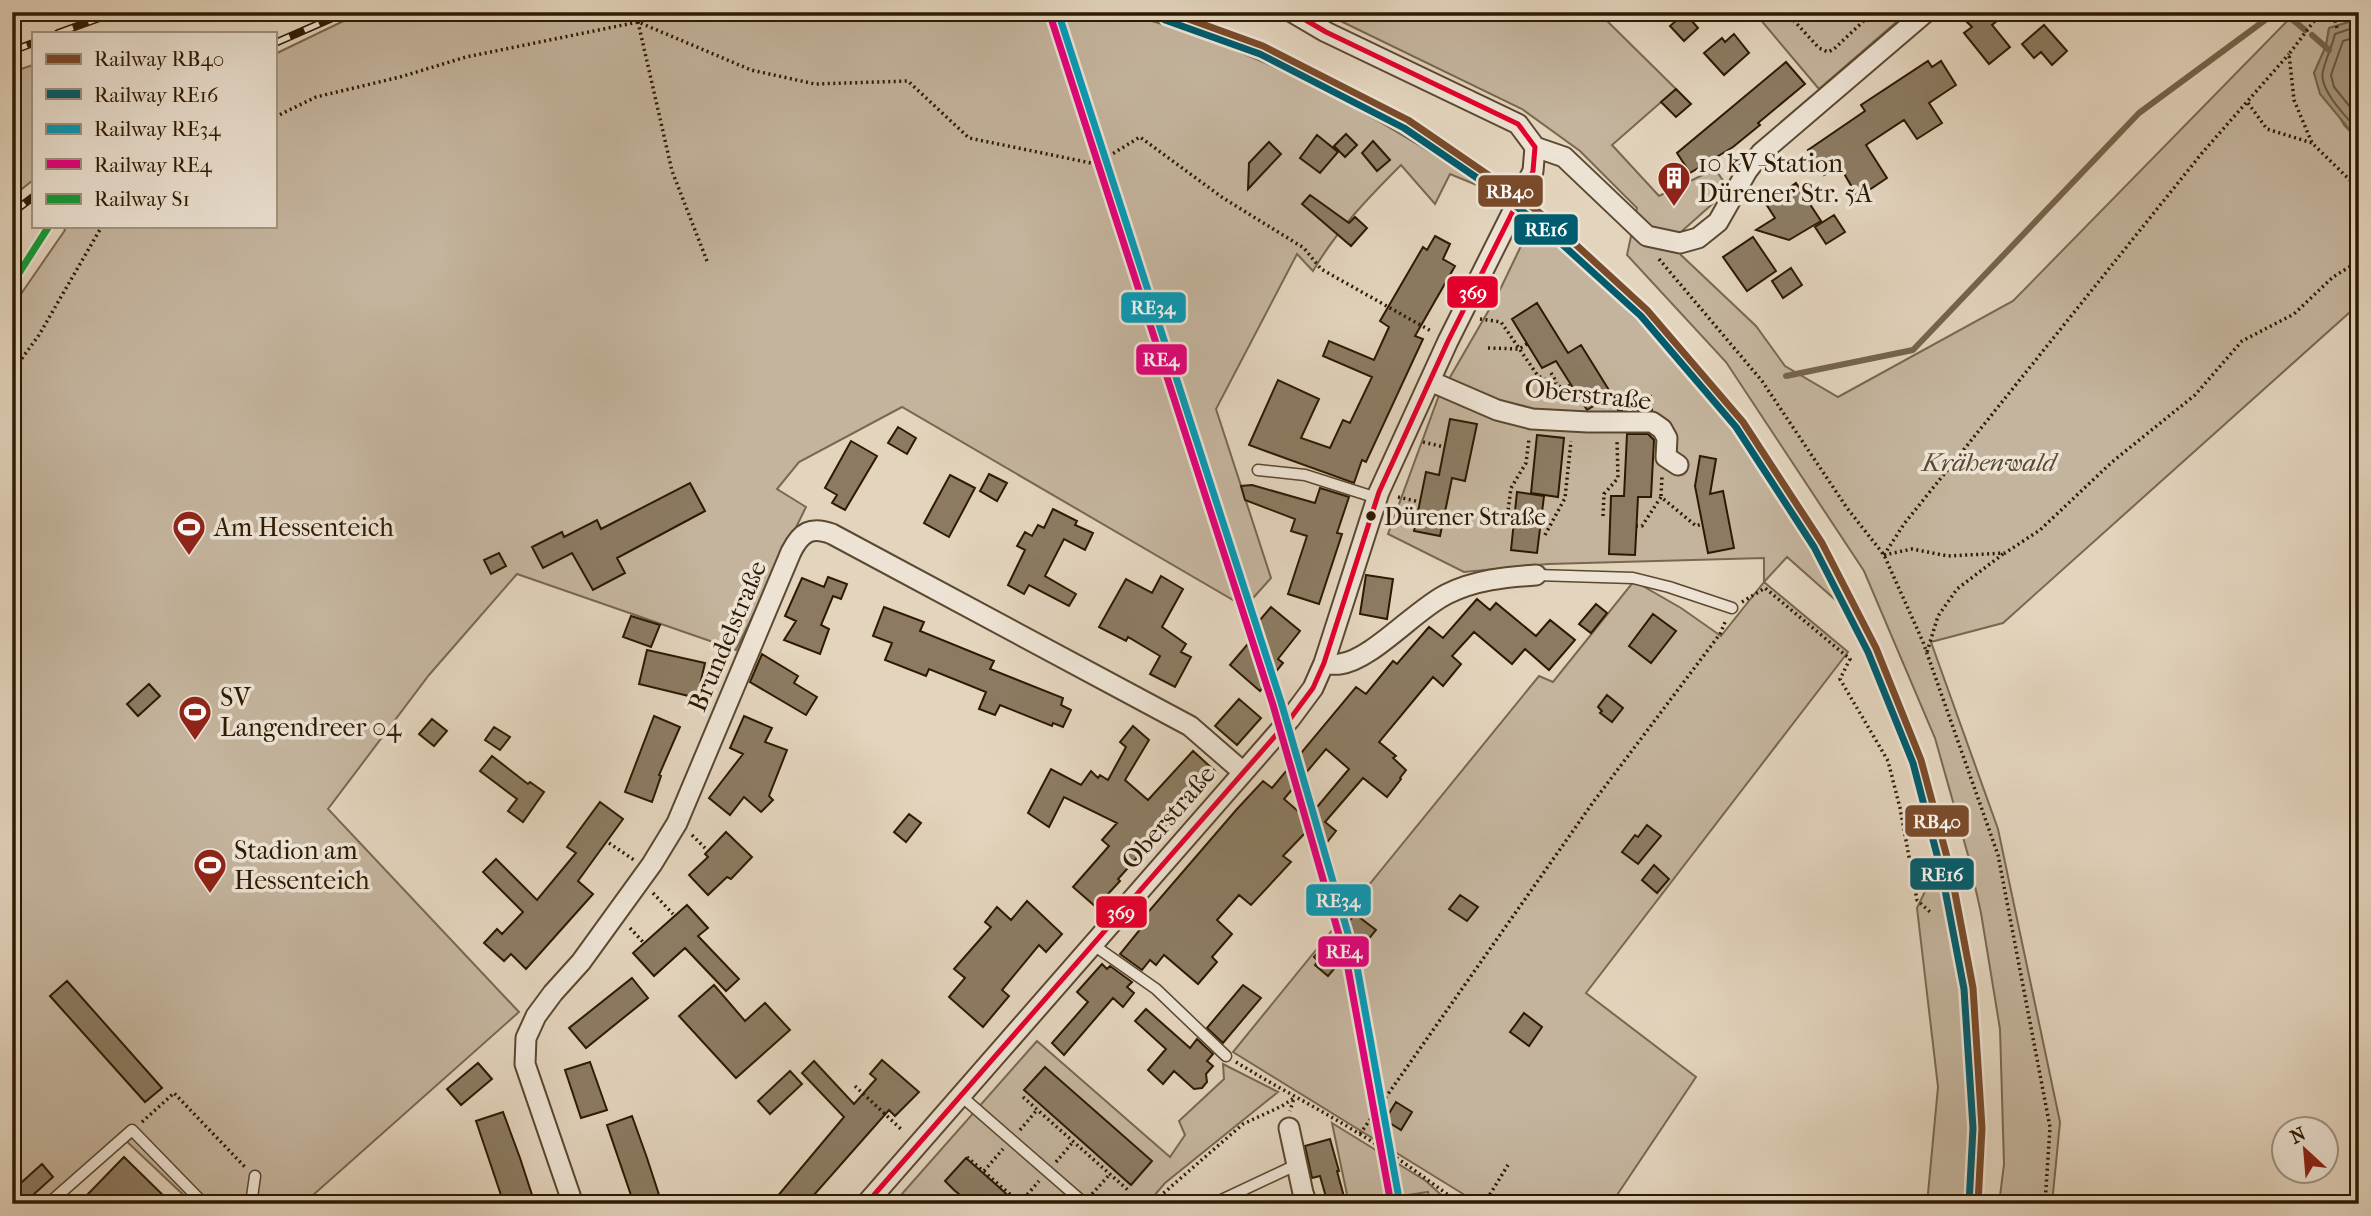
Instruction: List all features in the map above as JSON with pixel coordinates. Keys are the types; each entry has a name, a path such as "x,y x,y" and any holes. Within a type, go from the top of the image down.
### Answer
{"street":[{"path":"1292,12 1326,32 1518,124 1535,147 1564,157 1647,236 1679,243 1689,242 1705,233 1728,208 1747,171 1761,153 1926,12"},
{"name":"Oberstraße","path":"866,1204 1303,702 1324,663 1377,498 1448,341 1533,171 1535,147"},
{"name":"Oberstraße","path":"1430,381 1497,410 1532,418 1617,423 1652,422 1658,425 1667,438 1666,457 1678,465"},
{"name":"Brundelstraße","path":"573,1204 525,1064 526,1038 536,1016 552,993 581,962 644,874 686,803 791,552 797,540 807,532 820,529 1190,726 1243,772"},
{"path":"1324,663 1340,664 1358,658 1444,595 1456,590 1492,579 1536,575"},
{"path":"1289,1128 1307,1204"}],"lane":[{"path":"1258,470 1305,475 1377,498"},
{"path":"1536,575 1633,578 1732,608"},
{"path":"1092,944 1156,989 1226,1056"},
{"path":"961,1095 1084,1203"},
{"path":"48,1204 132,1130 204,1204"},
{"path":"1213,1204 1296,1164"},
{"path":"251,1204 256,1176"}],"path":[{"path":"1786,12 1819,48 1828,52 1873,12"},
{"path":"1884,555 1904,524 2202,153 2248,103 2321,12"},
{"path":"2337,28 2334,16 2345,12"},
{"path":"638,22 672,171 708,261"},
{"path":"276,117 316,97 400,77 466,57 638,22 751,70 815,84 908,81 970,138 1096,164 1140,136 1223,198 1304,248 1321,269 1448,341"},
{"path":"2289,54 2294,100 2312,143 2357,187 2359,197"},
{"path":"2248,103 2267,129 2312,143"},
{"path":"12,372 39,335 102,228"},
{"path":"1647,236 1661,264 1762,381 1847,508 1884,555 1927,653 1998,855 2050,1127 2045,1204"},
{"path":"1927,653 1938,616 1957,589 2040,530 2112,462 2194,395 2242,341 2294,314 2333,276 2359,261"},
{"path":"1461,316 1501,322 1538,376 1563,388"},
{"path":"1488,348 1519,349 1527,344"},
{"path":"1551,373 1558,385"},
{"path":"1563,388 1571,385"},
{"path":"1545,535 1565,498 1566,421 1563,388"},
{"path":"1514,520 1507,519 1511,488 1526,463 1532,418"},
{"path":"1603,516 1604,494 1618,478 1617,423"},
{"path":"1526,463 1534,464"},
{"path":"1636,526 1642,526 1661,497 1696,526 1702,524"},
{"path":"1884,555 1912,549 1948,556 2005,553"},
{"path":"1360,1134 1594,801 1720,634 1732,608 1765,588 1850,659 1840,679 1888,761 1900,807 1917,900 1930,912"},
{"path":"610,843 644,874 673,914"},
{"path":"1226,1056 1360,1134 1461,1204"},
{"path":"855,1086 917,1145"},
{"path":"147,1116 174,1093 234,1157 256,1176"},
{"path":"1023,1097 1129,1191"},
{"path":"1289,1128 1290,1108 1294,1098"},
{"path":"1150,1204 1243,1124 1294,1098"},
{"path":"967,1157 1021,1204"},
{"path":"1484,1204 1508,1165"},
{"path":"1084,1203 1110,1174"}],"green space":[{"path":"369,12 1119,12 1198,36 1273,66 1382,123 1484,188 1450,174 1435,204 1401,165 1343,228 1313,271 1297,254 1216,409 1271,578 1245,607 902,407 799,462 777,489 806,507 736,650 517,574 429,675 328,809 519,1012 303,1204 193,1204 120,1135 44,1204 12,1204 12,307 65,230 64,228 276,228 276,54 356,15"},
{"name":"Krähenwald","path":"1322,12 1598,12 1676,89 1612,145 1659,196 1715,169 1729,189 1681,232 1681,255 1756,326 1785,366 1838,397 2013,301 2296,12 2359,12 2359,19 2329,28 2326,46 2314,73 2344,125 2359,141 2359,304 2003,623 1931,642 1998,829 2060,1122 2052,1204 1999,1204 2004,1164 2000,1029 1981,913 1968,855 1935,738 1864,571 1726,362 1627,255 1637,208 1580,151 1522,109"},
{"path":"1754,12 1908,12 1819,89"},
{"path":"32,65 32,181 12,197 12,72"},
{"path":"1532,223 1615,295 1631,314 1666,344 1753,456 1807,536 1848,611 1787,557 1764,582 1764,558 1548,564 1464,572 1388,534 1438,398 1497,296"},
{"path":"1634,581 1681,608 1721,636 1764,582 1848,652 1586,993 1696,1077 1611,1204 1464,1204 1468,1197 1233,1052 1539,676 1553,682"},
{"path":"1941,875 1966,1018 1970,1115 1968,1204 1927,1204 1938,1087 1917,908 1931,879"},
{"path":"1037,1041 1170,1157 1185,1135 1179,1121 1224,1079 1223,1064 1278,1092 1165,1183 1147,1204 893,1204"},
{"path":"1332,1123 1426,1181 1451,1204 1430,1204 1428,1192 1381,1199 1382,1204 1349,1204"}],"water":[{"path":"2359,19 2359,141 2320,94 2314,73 2326,46 2329,28"}],"building":[{"path":"1976,12 2008,12 1992,25 2010,47 1989,64 1964,33 1972,27 1965,20"},
{"path":"1685,13 1698,28 1684,41 1670,26"},
{"path":"2044,25 2067,51 2052,65 2041,52 2034,58 2022,44"},
{"path":"1734,34 1749,53 1724,75 1704,53 1722,38 1725,42"},
{"path":"1928,61 1932,67 1941,61 1956,85 1929,103 1942,123 1917,139 1904,120 1866,145 1887,178 1869,190 1867,187 1856,194 1839,165 1824,175 1808,150 1865,111 1861,105"},
{"path":"1786,62 1805,84 1733,147 1690,173 1677,153"},
{"path":"1676,89 1691,104 1676,117 1661,102"},
{"path":"1346,134 1357,145 1345,157 1334,146"},
{"path":"1317,135 1338,152 1320,173 1300,158"},
{"path":"1373,141 1390,160 1377,171 1362,153"},
{"path":"1269,142 1281,154 1248,189 1249,163"},
{"path":"1796,183 1821,221 1789,240 1756,230 1775,218 1766,204"},
{"path":"1310,195 1349,223 1355,217 1367,228 1351,246 1302,204"},
{"path":"1834,215 1845,232 1826,244 1815,227"},
{"path":"1435,236 1450,244 1443,259 1455,266 1415,336 1423,339 1366,462 1362,460 1354,483 1249,445 1278,380 1319,399 1301,438 1330,448 1343,420 1350,423 1372,377 1323,356 1329,341 1374,360 1389,327 1380,321 1423,247 1427,250"},
{"path":"1753,237 1776,271 1747,291 1723,257"},
{"path":"1791,268 1802,285 1783,298 1772,281"},
{"path":"1537,303 1568,353 1581,345 1612,395 1587,410 1556,361 1542,368 1512,319"},
{"path":"1651,396 1652,410 1618,410 1618,397"},
{"path":"1450,419 1477,424 1465,481 1452,478 1440,536 1414,531 1426,472 1439,475"},
{"path":"898,427 916,438 907,454 888,443"},
{"path":"1627,434 1648,434 1654,440 1651,497 1638,497 1635,555 1609,554 1611,496 1624,496"},
{"path":"1537,435 1564,438 1558,497 1531,493"},
{"path":"851,441 877,456 845,510 832,503 837,495 825,488"},
{"path":"1700,456 1716,459 1710,494 1723,491 1734,548 1708,553 1695,486"},
{"path":"989,474 1007,483 997,501 980,491"},
{"path":"950,475 975,488 949,537 924,523"},
{"path":"690,483 705,511 617,558 625,573 593,590 572,553 543,568 532,547 562,532 564,537 597,520 601,529"},
{"path":"1252,485 1315,503 1320,488 1349,497 1337,533 1342,534 1319,604 1288,594 1307,536 1291,531 1295,519 1245,500 1241,486"},
{"path":"1517,492 1544,496 1537,553 1511,550"},
{"path":"1053,509 1077,521 1075,525 1093,533 1085,550 1064,539 1045,576 1076,594 1069,606 1029,585 1024,594 1008,585 1025,550 1017,546 1025,532 1032,536 1038,525 1044,528"},
{"path":"499,553 506,566 491,574 484,560"},
{"path":"1366,575 1393,579 1387,619 1360,614"},
{"path":"1161,576 1183,589 1162,627 1186,644 1181,652 1191,657 1175,687 1150,674 1160,656 1128,637 1126,641 1099,627 1126,579 1152,593"},
{"path":"828,577 847,584 841,599 833,596 821,625 829,629 820,654 784,640 796,621 785,616 802,578 824,587"},
{"path":"1477,599 1490,610 1496,603 1536,636 1550,620 1575,640 1549,670 1525,649 1512,664 1474,632 1452,656 1461,664 1443,686 1433,677 1379,742 1396,756 1393,758 1406,770 1387,797 1363,778 1325,822 1336,831 1324,846 1307,831 1283,856 1291,862 1251,905 1239,895 1217,920 1232,934 1212,957 1217,962 1198,984 1164,955 1156,965 1150,960 1142,970 1120,954 1147,921 1143,918 1237,809 1263,781 1272,788 1356,687 1366,694 1393,661 1397,664 1429,627 1443,638","holes":["1326,749 1349,769 1307,819 1284,799"]},
{"path":"1596,604 1607,613 1591,633 1579,624"},
{"path":"884,607 924,622 920,631 994,661 990,669 1063,698 1061,705 1071,710 1063,727 1053,723 1052,726 1000,705 995,715 979,709 986,692 929,669 926,676 885,660 892,643 873,636"},
{"path":"1271,607 1300,631 1278,659 1283,663 1260,691 1230,665 1253,638 1248,634"},
{"path":"1653,614 1676,631 1651,663 1629,646"},
{"path":"631,616 660,625 651,647 623,637"},
{"path":"647,650 705,663 697,698 639,684"},
{"path":"762,654 798,676 794,683 817,697 806,715 750,682"},
{"path":"149,684 160,696 138,716 127,704"},
{"path":"1607,695 1623,708 1612,722 1600,713 1602,711 1598,707"},
{"path":"1239,699 1261,718 1237,745 1215,726"},
{"path":"654,716 680,727 659,775 661,776 652,802 625,792"},
{"path":"744,716 772,728 765,742 787,750 769,796 773,800 761,812 744,797 730,815 709,798 743,754 730,748"},
{"path":"432,719 447,731 434,746 419,734"},
{"path":"1133,726 1149,740 1125,780 1148,800 1193,751 1215,771 1096,907 1073,887 1109,846 1102,840 1117,823 1064,797 1049,827 1028,813 1051,769 1081,785 1091,771 1098,778 1100,775 1108,780 1126,747 1120,742"},
{"path":"494,727 510,737 500,750 485,740"},
{"path":"492,756 528,784 530,782 544,792 523,822 508,811 517,799 480,771"},
{"path":"600,802 623,819 578,881 593,894 526,969 511,954 504,961 484,943 497,929 502,934 523,912 483,872 496,859 537,900 576,853 567,847"},
{"path":"909,814 921,823 906,842 894,832"},
{"path":"1647,825 1661,836 1638,864 1622,852"},
{"path":"726,832 752,857 731,879 727,877 708,895 689,875 708,857 705,854"},
{"path":"1654,865 1669,879 1657,893 1642,880"},
{"path":"1460,895 1478,907 1467,921 1449,909"},
{"path":"1027,901 1062,934 1046,952 1039,945 1002,990 1009,996 983,1027 949,997 965,978 954,969 991,927 985,922 997,907 1011,920"},
{"path":"687,905 708,928 698,936 739,979 726,991 685,948 654,976 633,953"},
{"path":"1355,914 1376,930 1350,962 1344,957 1328,976 1315,965 1318,961 1314,957 1331,937 1335,939"},
{"path":"1102,964 1107,969 1110,966 1132,982 1127,987 1134,993 1123,1007 1113,998 1064,1055 1052,1043 1088,1002 1077,992"},
{"path":"632,978 648,998 586,1048 569,1028"},
{"path":"67,981 162,1088 145,1102 50,996"},
{"path":"714,985 745,1021 765,1003 790,1030 736,1078 679,1016"},
{"path":"1243,985 1261,998 1223,1043 1207,1028"},
{"path":"1146,1009 1190,1048 1197,1039 1213,1054 1207,1061 1213,1066 1206,1074 1207,1082 1202,1088 1194,1089 1174,1071 1163,1084 1148,1070 1166,1049 1135,1021"},
{"path":"1524,1013 1542,1027 1529,1046 1510,1032"},
{"path":"882,1060 919,1092 895,1116 889,1110 806,1204 771,1204 844,1117 802,1073 814,1061 854,1104 876,1079 870,1074"},
{"path":"590,1062 607,1110 581,1118 565,1070"},
{"path":"478,1063 492,1079 461,1105 447,1089"},
{"path":"1045,1067 1152,1161 1131,1185 1024,1090"},
{"path":"790,1071 802,1084 770,1114 758,1101"},
{"path":"1396,1102 1412,1112 1401,1130 1385,1120"},
{"path":"503,1112 535,1204 504,1204 476,1121"},
{"path":"632,1116 662,1204 634,1204 607,1125"},
{"path":"1330,1139 1346,1204 1328,1204 1320,1176 1312,1178 1305,1146"},
{"path":"124,1157 172,1204 99,1204 88,1194"},
{"path":"966,1158 1017,1204 971,1204 954,1190 945,1181"},
{"path":"42,1164 53,1177 23,1204 12,1204 12,1191"}],"waterway":[{"path":"1786,376 1913,350 2139,113 2276,12"},
{"path":"2283,12 2305,30"},
{"path":"2312,35 2329,50"}],"railway":[{"path":"61,32 116,12"},
{"path":"276,43 346,12"},
{"path":"12,51 32,43"},
{"path":"12,213 32,198"}],"rail line":[{"name":"RE34","path":"1058,12 1281,702 1356,961 1400,1204"},
{"name":"RB40","path":"1169,12 1263,46 1408,120 1494,179 1548,219 1647,310 1743,422 1822,543 1876,648 1921,760 1951,872 1973,988 1982,1128 1978,1204"},
{"name":"RE4","path":"1050,15 1273,705 1347,963 1391,1204"},
{"name":"RE16","path":"1165,20 1260,54 1404,128 1489,186 1542,226 1641,316 1736,427 1814,547 1868,652 1913,763 1942,874 1964,989 1973,1128 1969,1204"},
{"name":"S1","path":"12,284 48,228"}],"transit line":[{"name":"369","path":"866,1204 1290,719 1313,688 1324,663 1379,492 1448,341 1533,171 1535,147 1518,124 1326,32 1292,12"}],"place":[{"name":"10 kV-Station Dürener Str. 5A","path":"1674,208"},
{"name":"Dürener Straße","path":"1371,516"},
{"name":"Am Hessenteich","path":"189,557"},
{"name":"SV Langendreer 04","path":"195,742"},
{"name":"Stadion am Hessenteich","path":"210,895"}]}
